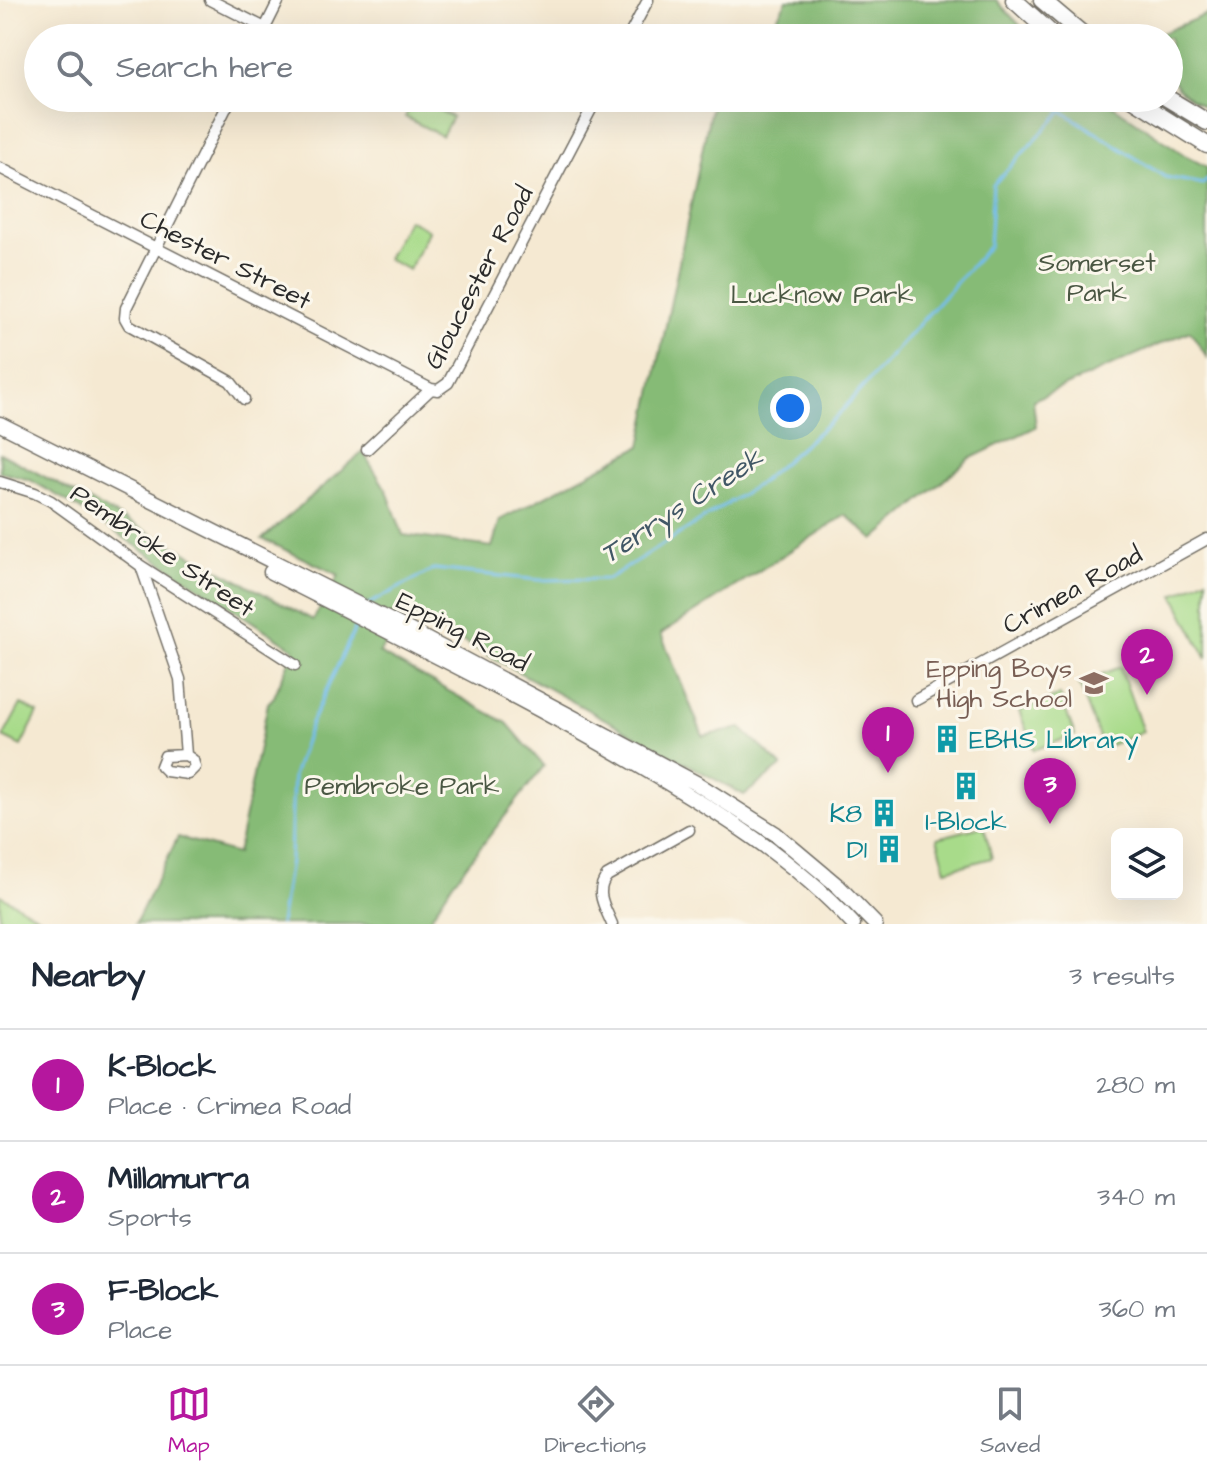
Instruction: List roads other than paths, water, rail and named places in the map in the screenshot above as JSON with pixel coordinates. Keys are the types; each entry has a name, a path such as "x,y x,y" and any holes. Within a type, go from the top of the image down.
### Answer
{"highway":[{"path":"1014,0 1041,24"},
{"path":"1042,0 1070,24"},
{"path":"1183,108 1207,122"},
{"path":"1154,112 1207,145"}],"main road":[{"name":"Epping Road","path":"0,424 321,592"},
{"name":"Epping Road","path":"0,434 592,726 740,810 817,867 875,924"},
{"name":"Epping Road","path":"400,631 718,813 795,869 853,924"}],"street":[{"path":"210,0 249,24"},
{"path":"267,24 279,0"},
{"path":"635,24 648,0"},
{"path":"224,112 154,247 126,308 125,318 129,325 230,381 244,399"},
{"name":"Gloucester Road","path":"367,449 431,389 438,390 448,383 590,112"},
{"name":"Chester Street","path":"0,168 431,389"},
{"name":"Pembroke Street","path":"0,482 51,501 141,566 295,665"},
{"name":"Crimea Road","path":"916,700 1207,539"},
{"path":"141,566 180,679 186,755"},
{"path":"612,924 599,888 607,876 689,830"}],"waterway":[{"name":"Terrys Creek","path":"367,605 434,569 539,580 608,579 760,483 838,415 989,246 993,185 1061,112"},
{"name":"Terrys Creek","path":"1064,112 1165,177 1203,184 1207,180"},
{"name":"Terrys Creek","path":"280,924 290,861 293,776 311,723 358,622"}],"place":[{"name":"Epping Boys High School","path":"1094,683"},
{"name":"Millamurra","path":"1147,695"},
{"name":"EBHS Library","path":"947,739"},
{"name":"K-Block","path":"888,773"},
{"name":"I-Block","path":"966,786"},
{"name":"K8","path":"884,813"},
{"name":"F-Block","path":"1050,824"},
{"name":"D1","path":"889,849"}],"park label":[{"name":"Somerset Park","path":"1097,277"},
{"name":"Lucknow Park","path":"822,294"},
{"name":"Pembroke Park","path":"402,785"}]}
